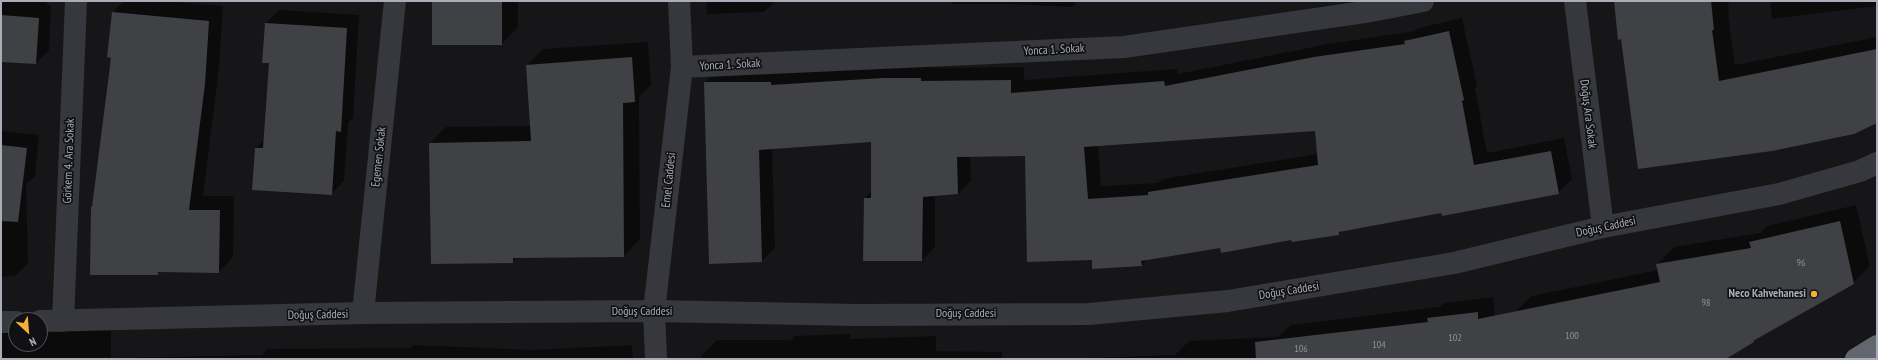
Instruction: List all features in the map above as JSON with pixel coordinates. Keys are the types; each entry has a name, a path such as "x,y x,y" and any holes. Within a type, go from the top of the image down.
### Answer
{"highway":[{"path":"1856,359 1877,346"}],"street":[{"name":"Görkem 4. Ara Sokak","path":"63,321 76,1"},
{"name":"Egemen Sokak","path":"363,313 395,1"},
{"name":"Emel Caddesi","path":"656,359 654,311 682,67 679,1"},
{"name":"Yonca 1. Sokak","path":"682,67 1124,47 1364,12 1423,1"},
{"name":"Doğuş Ara Sokak","path":"1575,1 1603,227"},
{"name":"Doğuş Caddesi","path":"48,321 363,313 654,311 856,315 1089,314 1228,301 1454,263 1603,227 1779,194 1860,171 1877,163"}],"building":[{"path":"432,1 502,1 502,45 432,45"},
{"path":"1614,1 1711,1 1714,30 1712,30 1719,81 1877,49 1877,123 1854,134 1772,151 1638,169 1621,39 1618,40"},
{"path":"112,12 209,21 205,84 189,210 220,210 219,273 158,272 158,275 90,275 91,207 111,58 107,57"},
{"path":"1,15 39,18 36,64 1,62"},
{"path":"265,23 347,28 341,132 336,131 332,195 252,190 255,148 263,148 269,63 262,63"},
{"path":"1449,31 1464,100 1462,101 1474,165 1551,151 1559,194 1442,216 1441,213 1339,232 1339,235 1292,242 1291,240 1221,253 1220,248 1141,261 1142,266 1092,269 1092,260 1027,262 1025,156 957,157 958,194 923,197 922,261 863,261 864,198 871,198 871,142 759,150 762,262 709,264 704,82 771,82 771,85 883,78 921,78 921,81 1011,80 1011,93 1164,81 1165,86 1314,57 1405,44 1404,41","holes":["1315,131 1318,165 1148,192 1148,195 1088,199 1084,147"]},
{"path":"632,57 635,102 623,103 624,257 513,258 513,263 431,264 429,143 531,141 526,65"},
{"path":"1,145 27,148 18,222 1,221"},
{"path":"1840,221 1854,284 1753,341 1754,342 1726,359 1256,359 1255,342 1428,322 1427,318 1478,312 1478,319 1660,282 1656,264 1751,248 1749,242"}],"place":[{"name":"Neco Kahvehanesi","path":"1814,294"}]}
